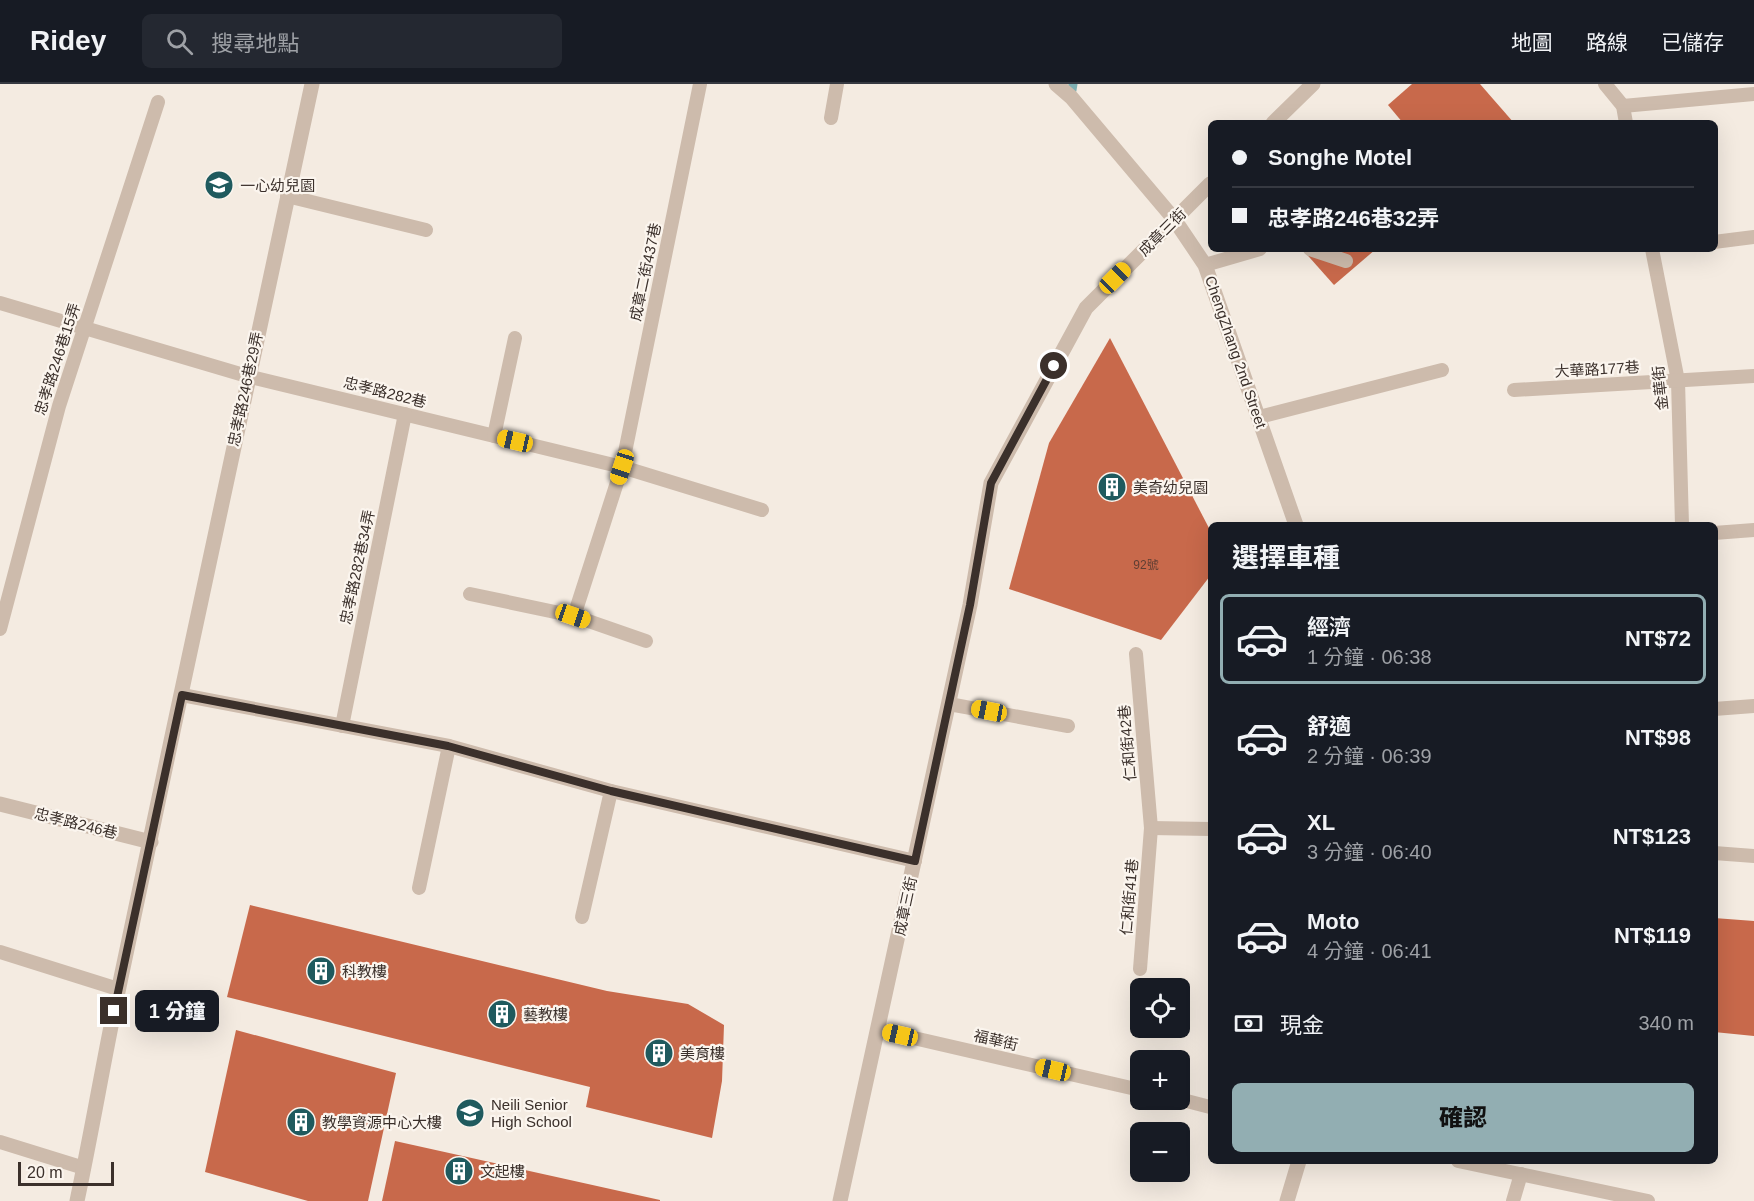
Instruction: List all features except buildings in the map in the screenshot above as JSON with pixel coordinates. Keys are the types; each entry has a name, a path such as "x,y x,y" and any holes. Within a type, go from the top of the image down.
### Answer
{"street":[{"name":"忠孝路246巷29弄","path":"77,1201 118,988 152,842 247,376 312,84"},
{"name":"ChengZhang 2nd Street","path":"1056,84 1071,97 1174,219 1205,265 1295,522"},
{"path":"1276,120 1311,85"},
{"name":"成章三街","path":"840,1201 970,605 991,483 1086,308 1208,186"},
{"name":"忠孝路246巷","path":"0,804 152,842"},
{"path":"1287,1201 1298,1164"}],"lane":[{"name":"成章二街437巷","path":"573,616 622,467 700,84"},
{"path":"831,118 837,84"},
{"path":"1605,84 1623,106 1625,120"},
{"path":"1623,106 1754,94"},
{"name":"忠孝路246巷15弄","path":"0,629 59,406 158,102"},
{"path":"287,196 426,231"},
{"path":"1718,242 1754,237"},
{"path":"1205,265 1250,252"},
{"path":"1319,252 1346,261"},
{"name":"金華街","path":"1653,252 1678,381 1682,522"},
{"name":"忠孝路282巷","path":"0,303 247,376 622,467 762,510"},
{"path":"494,436 516,338"},
{"path":"1259,417 1442,370"},
{"name":"大華路177巷","path":"1514,390 1754,376"},
{"name":"忠孝路282巷34弄","path":"342,726 405,414"},
{"path":"1718,533 1754,530"},
{"path":"470,594 573,616 646,641"},
{"name":"仁和街42巷","path":"1136,654 1151,828"},
{"path":"182,695 448,746 611,791 915,861"},
{"path":"949,704 1068,726"},
{"path":"1718,710 1754,706"},
{"path":"419,888 448,746"},
{"path":"582,917 611,791"},
{"path":"1151,828 1208,829"},
{"name":"仁和街41巷","path":"1140,969 1151,828"},
{"path":"1718,853 1754,856"},
{"path":"0,952 118,988"},
{"name":"福華街","path":"879,1030 1130,1088"},
{"path":"1190,1102 1208,1107"},
{"path":"0,1143 84,1168"},
{"path":"1473,1164 1648,1201"},
{"path":"1513,1201 1521,1174"}],"waterway":[{"path":"1072,90 1073,84"}],"place":[{"name":"一心幼兒園","path":"219,185"},
{"name":"美奇幼兒園","path":"1112,487"},
{"name":"科教樓","path":"321,971"},
{"name":"藝教樓","path":"502,1014"},
{"name":"美育樓","path":"659,1053"},
{"name":"Neili Senior High School","path":"470,1113"},
{"name":"教學資源中心大樓","path":"301,1122"},
{"name":"文起樓","path":"459,1171"}],"route":[{"path":"114,1011 182,695 448,746 611,791 915,861 970,605 991,483 1054,366"}]}
